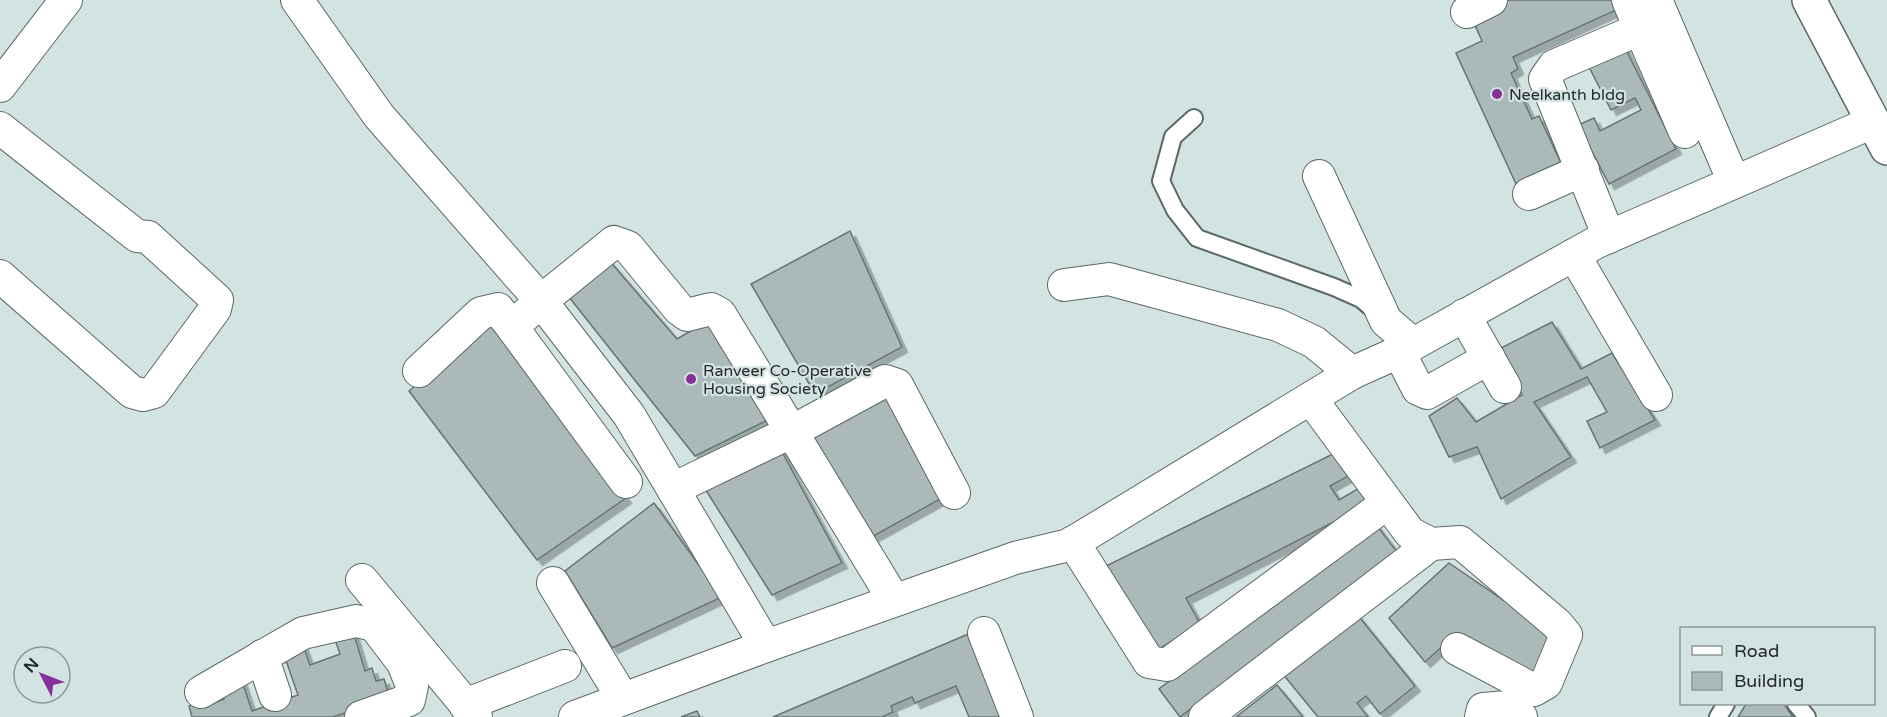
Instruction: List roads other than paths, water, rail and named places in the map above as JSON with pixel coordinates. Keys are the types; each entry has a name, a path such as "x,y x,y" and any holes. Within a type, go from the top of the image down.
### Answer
{"street":[{"path":"0,86 66,0"},
{"path":"297,0 379,116 541,301 629,415 766,646"},
{"path":"1628,0 1685,132"},
{"path":"1656,0 1734,182"},
{"path":"575,717 894,600 1015,558 1073,542 1352,374 1406,348 1609,237 1734,182 1880,135 1809,0"},
{"path":"1609,237 1545,79 1554,66 1640,29"},
{"path":"0,128 137,236 148,237 217,300 215,309 154,392 143,395 132,392 0,276"},
{"path":"1529,194 1583,170"},
{"path":"1319,176 1386,321 1406,348 1418,389 1427,393 1489,358"},
{"path":"512,327 614,242 628,247 679,309 687,315 711,309 720,314 894,600"},
{"path":"1575,255 1656,395"},
{"path":"1064,285 1108,279 1278,326 1314,342 1352,374"},
{"path":"419,370 481,313 498,309 626,482"},
{"path":"1464,315 1505,387"},
{"path":"556,387 588,361"},
{"path":"673,489 791,432 885,381 897,385 954,493"},
{"path":"1311,399 1410,532 1431,544"},
{"path":"596,441 629,415"},
{"path":"1073,542 1149,662 1167,665 1387,502"},
{"path":"1205,717 1431,544 1460,542 1557,624 1566,635 1546,683 1534,690 1457,649"},
{"path":"362,580 471,711 565,666"},
{"path":"553,584 623,699"},
{"path":"201,692 303,633 356,621 374,625 403,663 412,686 408,700 361,717"},
{"path":"984,633 1017,717"},
{"path":"262,656 275,695"},
{"path":"1481,717 1483,709 1508,707 1521,717"}],"lane":[{"path":"1194,118 1173,138 1161,181 1175,210 1197,238 1334,286 1361,299 1386,321"},
{"path":"1797,705 1807,717"}],"place":[{"name":"Neelkanth bldg","path":"1497,94"},
{"name":"Ranveer Co-Operative Housing Society","path":"691,379"}]}
